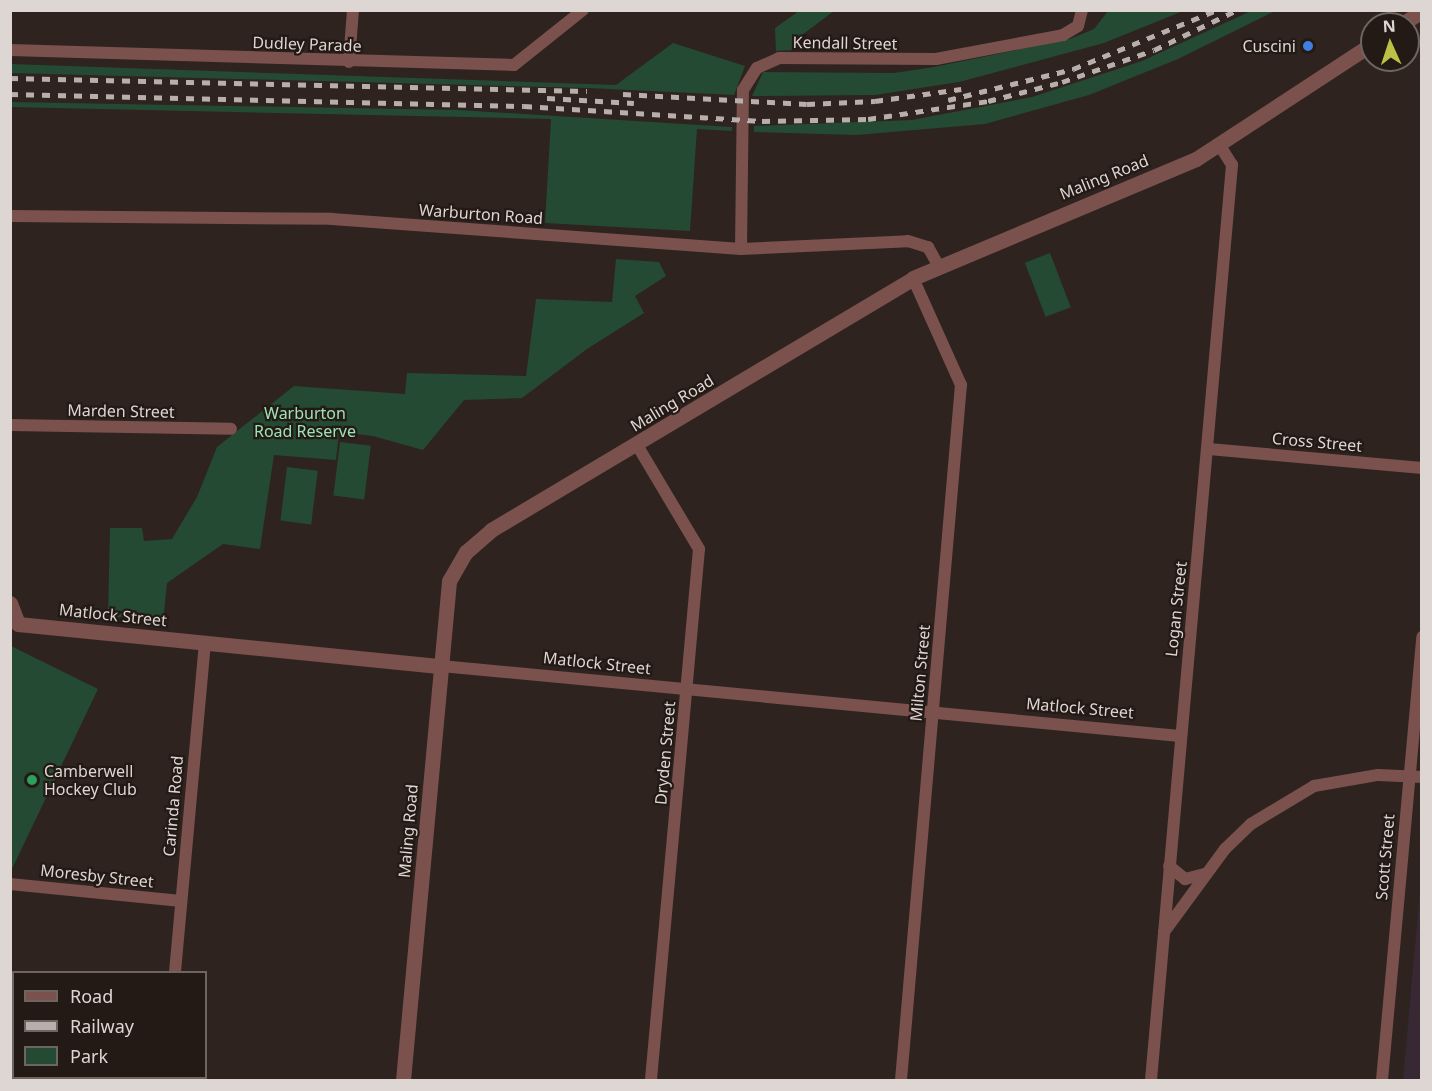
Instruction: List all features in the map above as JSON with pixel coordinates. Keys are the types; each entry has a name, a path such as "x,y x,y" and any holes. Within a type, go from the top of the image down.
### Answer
{"street":[{"path":"349,62 354,10"},
{"name":"Dudley Parade","path":"10,50 349,62 514,65 583,10"},
{"name":"Kendall Street","path":"741,249 743,90 757,68 779,58 936,60 1063,35 1078,26 1082,10"},
{"name":"Maling Road","path":"403,1080 449,581 466,552 491,530 637,445 913,278 938,265 1196,159 1360,52"},
{"name":"Logan Street","path":"1151,1080 1180,735 1209,449 1232,165 1220,144"},
{"name":"Warburton Road","path":"10,216 332,219 741,249 908,241 928,247 938,265"},
{"name":"Milton Street","path":"901,1080 961,385 913,278"},
{"name":"Marden Street","path":"10,425 231,429"},
{"name":"Dryden Street","path":"637,445 699,549 651,1080"},
{"name":"Cross Street","path":"1209,449 1422,468"},
{"path":"10,603 14,623"},
{"name":"Matlock Street","path":"14,623 687,690 1180,735"},
{"name":"Scott Street","path":"1382,1080 1422,637"},
{"name":"Carinda Road","path":"175,971 205,642"},
{"path":"1164,933 1205,874 1251,825 1314,786 1378,774 1422,777"},
{"path":"1169,866 1185,879 1205,874"},
{"name":"Moresby Street","path":"10,884 181,901"}],"shaded area":[{"path":"1421,879 1421,1080 1403,1080"}],"green space":[{"path":"799,11 834,11 794,41 793,50 776,51 775,28"},
{"path":"1108,11 1183,11 1104,43 959,82 875,95 752,96 763,72 894,73 934,67 1070,39 1094,29"},
{"path":"1251,11 1275,11 1178,59 1089,95 985,124 856,135 754,132 754,126 912,120 1032,97 1142,61"},
{"path":"673,43 745,66 734,95 588,88 10,73 11,64 616,85"},
{"path":"11,102 458,110 732,127 732,131 697,129 690,231 545,223 551,119 11,107"},
{"path":"1050,253 1071,307 1046,317 1025,263"},
{"name":"Warburton Road Reserve","path":"616,259 659,262 666,276 635,296 644,313 587,349 522,398 464,400 423,450 373,436 339,432 336,460 274,455 260,549 223,544 167,583 163,622 108,616 110,528 142,528 144,541 172,539 197,497 217,447 294,386 405,394 407,373 526,376 536,299 612,302"},
{"path":"340,442 371,446 364,499 333,496"},
{"path":"287,467 318,471 311,524 280,521"},
{"name":"Camberwell Hockey Club","path":"11,646 98,689 11,871"}],"railway":[{"path":"948,100 1073,69 1217,10"},
{"path":"10,94 524,106 762,121 868,119 988,101 1062,82 1154,50 1237,10"},
{"path":"10,78 587,91"},
{"path":"623,94 807,104 875,101 961,89"},
{"path":"547,98 634,103"}],"place":[{"name":"Cuscini","path":"1308,46"},
{"name":"Camberwell Hockey Club","path":"32,780"}]}
